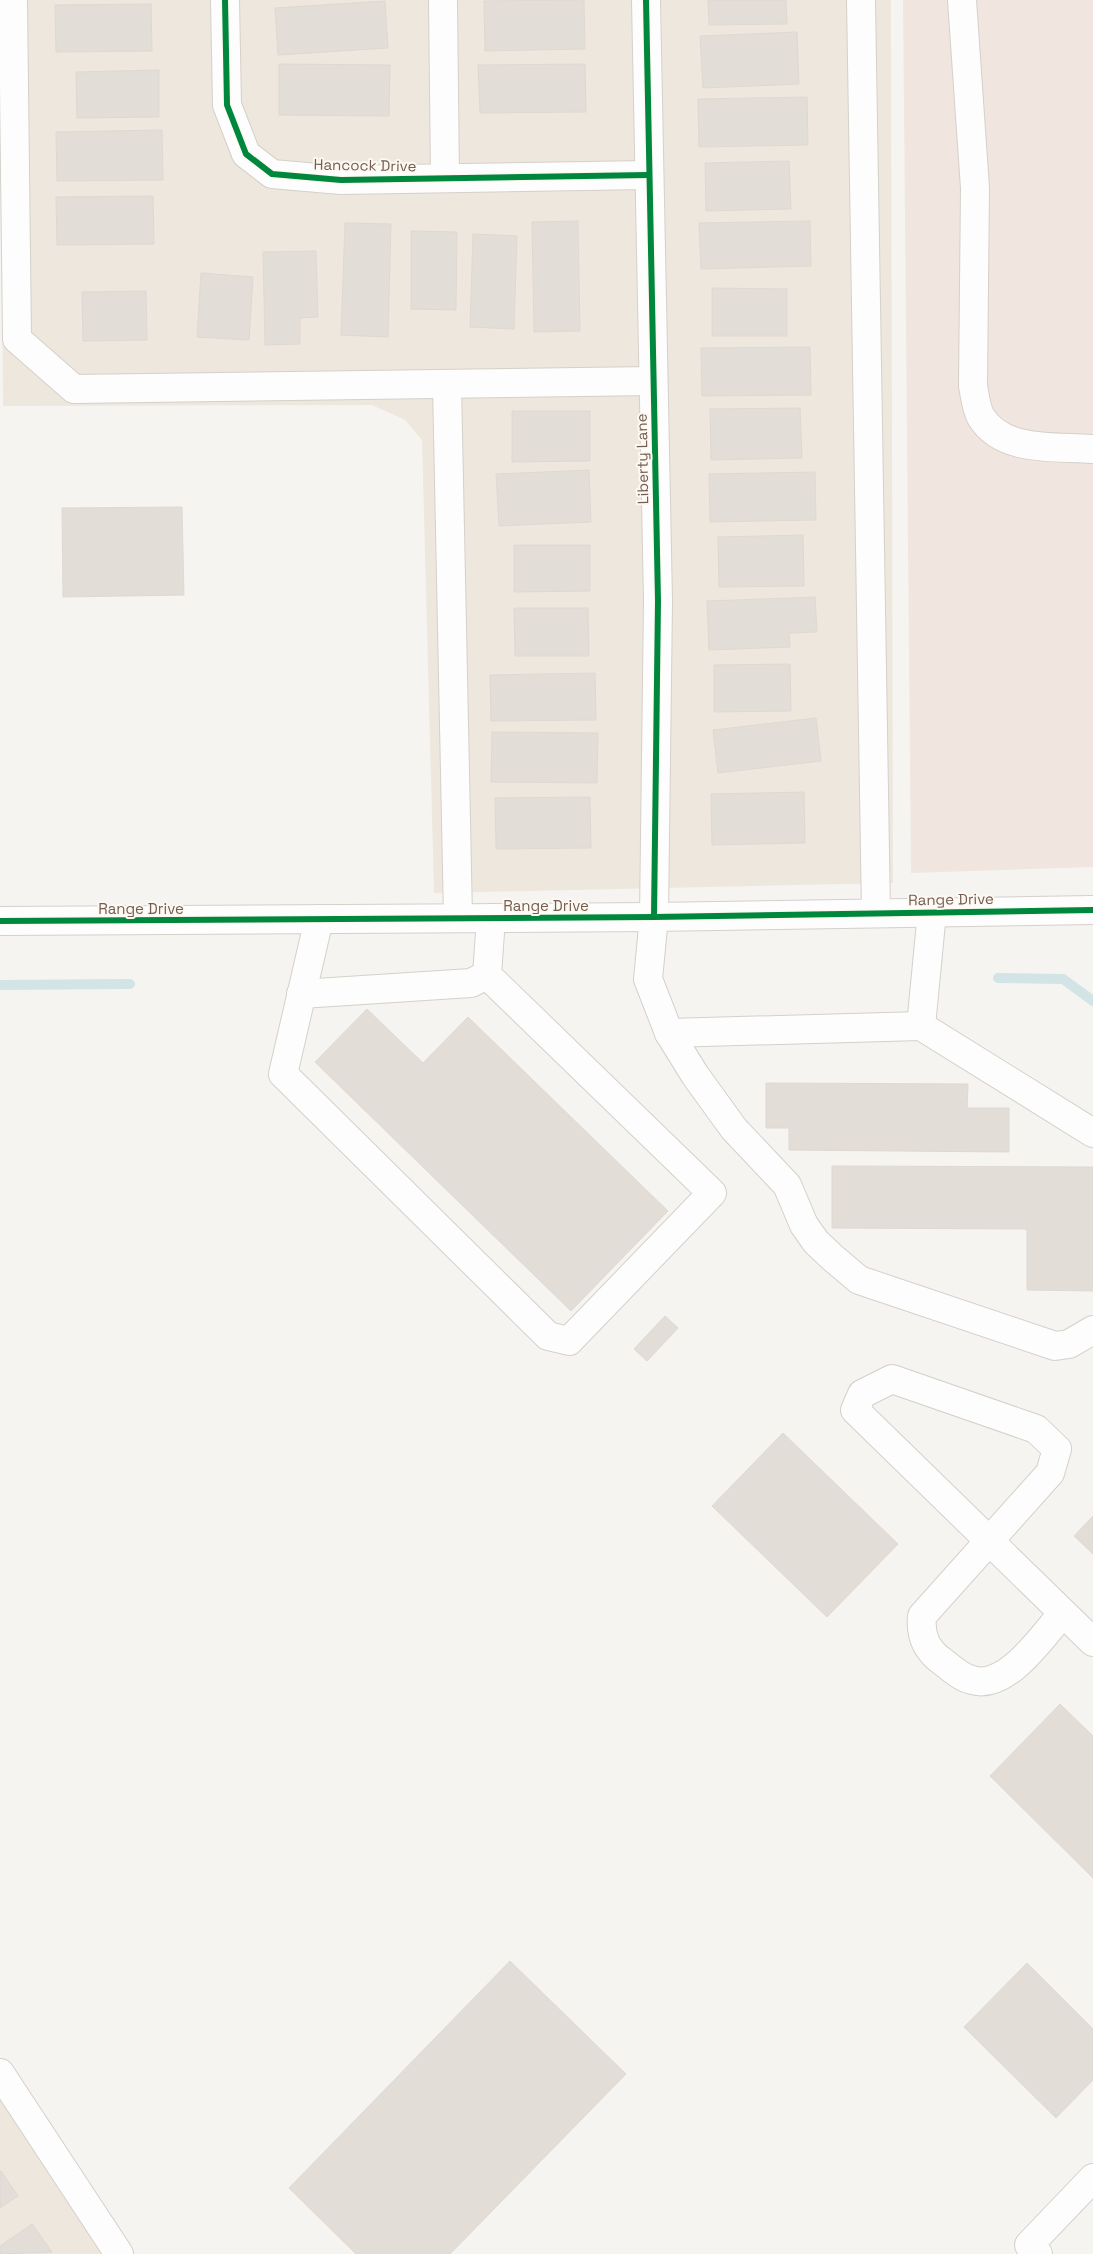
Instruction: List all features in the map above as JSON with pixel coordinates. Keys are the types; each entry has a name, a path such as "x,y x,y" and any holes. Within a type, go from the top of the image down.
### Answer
{"street":[{"path":"13,0 17,339 74,389 653,381"},
{"name":"Hancock Drive","path":"225,0 227,105 246,154 272,174 341,180 648,175"},
{"path":"443,0 445,178"},
{"name":"Liberty Lane","path":"646,0 658,601 654,917 648,979 669,1033 694,1075 734,1129 787,1185 804,1225 816,1242 859,1280 1054,1346 1070,1344 1093,1330"},
{"path":"861,0 876,913"},
{"path":"962,0 975,188 973,386 980,416 998,436 1019,444 1093,448"},
{"path":"447,384 458,918"},
{"name":"Range Drive","path":"0,921 654,917 1093,910"},
{"path":"921,1026 932,912"},
{"path":"319,919 283,1074 548,1336 569,1341 712,1193 487,975 491,918"},
{"path":"301,994 471,983 487,975"},
{"path":"669,1033 921,1026 1093,1133"},
{"path":"1063,1613 1006,1674 989,1682 972,1680 941,1661 924,1644 921,1628 922,1616 988,1540 1050,1473 1057,1448 1036,1429 892,1380 862,1394 856,1410 988,1540 1093,1642"},
{"path":"0,2073 120,2254"},
{"path":"1038,2254 1029,2245 1093,2178"}],"shaded area":[{"path":"0,0 891,0 893,883 434,893 422,440 405,420 372,405 3,406"},
{"path":"903,0 1093,0 1093,867 911,873"},
{"path":"0,2058 129,2254 0,2254"}],"building":[{"path":"584,0 585,49 485,51 484,1"},
{"path":"708,0 786,0 787,24 709,25"},
{"path":"385,1 388,48 278,55 275,8"},
{"path":"151,4 152,51 56,52 55,5"},
{"path":"797,32 799,84 703,88 700,36"},
{"path":"279,64 390,65 389,116 279,115"},
{"path":"585,64 586,112 480,113 478,65"},
{"path":"159,70 159,117 77,118 76,72"},
{"path":"807,97 808,145 699,147 698,99"},
{"path":"162,130 163,180 57,181 56,132"},
{"path":"789,161 791,209 706,211 705,163"},
{"path":"153,196 154,244 57,245 56,197"},
{"path":"578,221 580,331 534,332 532,222"},
{"path":"810,221 811,266 701,269 699,223"},
{"path":"345,223 391,224 388,337 341,335"},
{"path":"411,231 457,232 456,310 411,309"},
{"path":"473,234 517,236 514,329 470,327"},
{"path":"316,251 318,317 300,318 300,344 265,345 263,252"},
{"path":"201,273 253,277 249,340 197,337"},
{"path":"712,288 787,289 787,336 712,336"},
{"path":"146,291 147,340 83,341 82,292"},
{"path":"810,347 811,395 702,396 701,348"},
{"path":"800,408 802,458 711,460 710,409"},
{"path":"512,411 590,411 590,461 512,462"},
{"path":"589,470 591,522 499,526 496,474"},
{"path":"815,472 816,520 710,522 709,474"},
{"path":"182,507 184,595 63,597 62,508"},
{"path":"803,535 804,586 719,587 718,537"},
{"path":"514,545 590,545 590,591 514,592"},
{"path":"815,597 817,632 789,633 790,647 709,650 707,601"},
{"path":"514,608 588,608 589,656 515,656"},
{"path":"790,664 791,711 714,712 714,665"},
{"path":"595,673 596,720 491,721 490,675"},
{"path":"816,718 821,761 718,773 713,730"},
{"path":"492,732 598,733 597,783 491,782"},
{"path":"804,792 805,843 712,845 711,794"},
{"path":"590,797 591,848 496,849 495,798"},
{"path":"367,1009 423,1063 468,1017 668,1211 571,1311 315,1062"},
{"path":"766,1083 968,1084 967,1108 1009,1108 1009,1152 789,1150 789,1128 766,1128"},
{"path":"832,1166 1093,1167 1093,1291 1027,1290 1027,1229 832,1228"},
{"path":"665,1316 678,1328 647,1361 634,1349"},
{"path":"783,1433 898,1544 827,1617 712,1506"},
{"path":"1093,1516 1093,1554 1074,1536"},
{"path":"1060,1704 1093,1736 1093,1878 990,1776"},
{"path":"510,1961 626,2074 450,2254 356,2254 289,2188"},
{"path":"1027,1963 1093,2029 1093,2080 1056,2118 964,2027"},
{"path":"0,2172 18,2196 0,2208"},
{"path":"32,2224 52,2252 0,2254 0,2246"}],"waterway":[{"path":"998,978 1063,979 1093,1001"},
{"path":"0,985 130,984"}],"cycle path":[{"path":"225,0 227,105 246,154 272,174 341,180 648,175"},
{"path":"646,0 658,601 654,917"},
{"path":"0,921 654,917 1093,910"}]}
